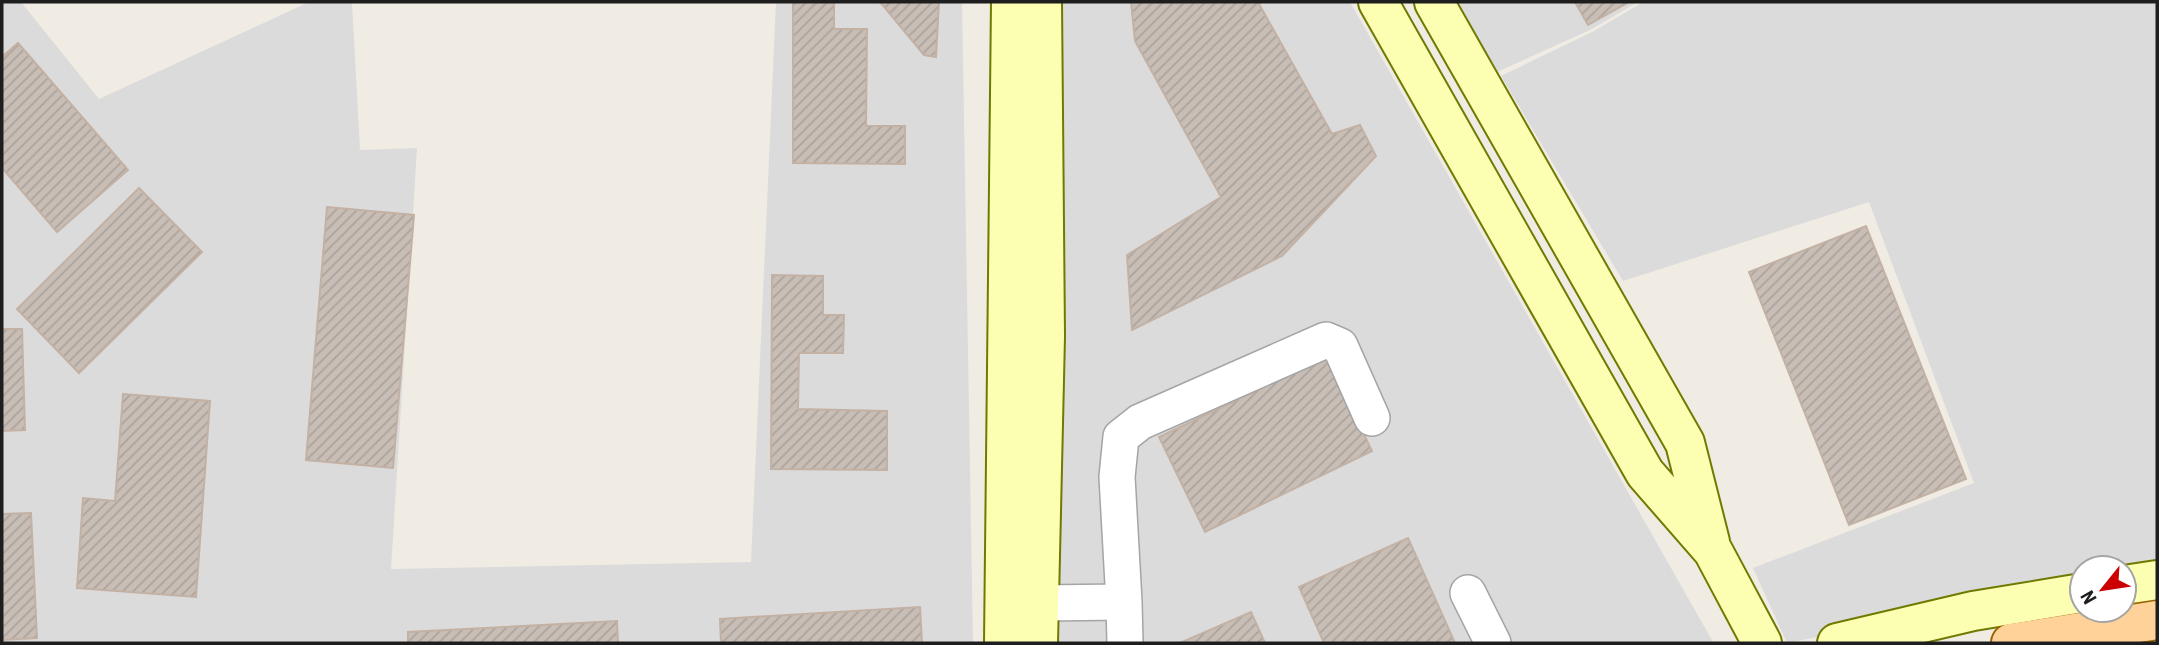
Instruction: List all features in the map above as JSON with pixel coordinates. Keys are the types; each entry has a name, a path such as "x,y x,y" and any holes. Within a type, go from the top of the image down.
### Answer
{"main road":[{"path":"1004,643 1011,2"},
{"path":"1038,643 1045,336 1042,2"},
{"path":"1378,2 1645,473 1713,551 1762,643"},
{"path":"1434,2 1685,443 1713,551"},
{"path":"2138,583 2157,580"},
{"path":"1837,643 1973,611 2068,595"},
{"path":"2011,643 2157,620"}],"street":[{"path":"1125,643 1117,477 1121,437 1140,422 1326,340 1340,346 1372,418"},
{"path":"1468,593 1493,643"},
{"path":"1039,603 1124,602"}],"shaded area":[{"path":"2,2 21,2 99,99 309,2 352,2 360,150 417,148 391,569 751,562 776,2 962,2 973,643 2,643"},
{"path":"1058,2 1350,2 1713,642 1059,643"},
{"path":"1455,2 1638,2 1590,30 1497,72"},
{"path":"1643,2 2157,2 2157,570 2138,569 2138,554 2068,554 2068,587 1787,643 1753,568 1974,483 1869,202 1623,281 1501,76 1594,31"}],"building":[{"path":"793,2 834,2 834,29 867,29 866,126 905,126 905,164 793,163"},
{"path":"880,2 939,2 936,57 924,55"},
{"path":"1131,2 1262,2 1259,4 1332,134 1360,125 1376,156 1282,256 1132,330 1127,255 1221,197 1135,41"},
{"path":"1575,2 1629,2 1588,25"},
{"path":"18,43 128,170 57,232 2,168 2,57"},
{"path":"139,188 202,252 79,373 17,309"},
{"path":"327,207 414,215 393,468 306,460"},
{"path":"1866,226 1966,479 1849,525 1749,272"},
{"path":"772,275 823,276 823,315 844,315 843,353 799,353 798,409 887,411 887,470 771,469"},
{"path":"2,329 22,329 25,430 2,431"},
{"path":"1327,357 1372,451 1205,532 1159,437"},
{"path":"123,394 210,401 196,597 77,588 83,498 115,501"},
{"path":"31,513 37,638 2,640 2,514"},
{"path":"1408,538 1455,643 1324,643 1299,587"},
{"path":"920,607 922,643 721,643 720,619"},
{"path":"1251,612 1265,643 1180,643"},
{"path":"617,621 618,643 408,643 408,632"}]}
